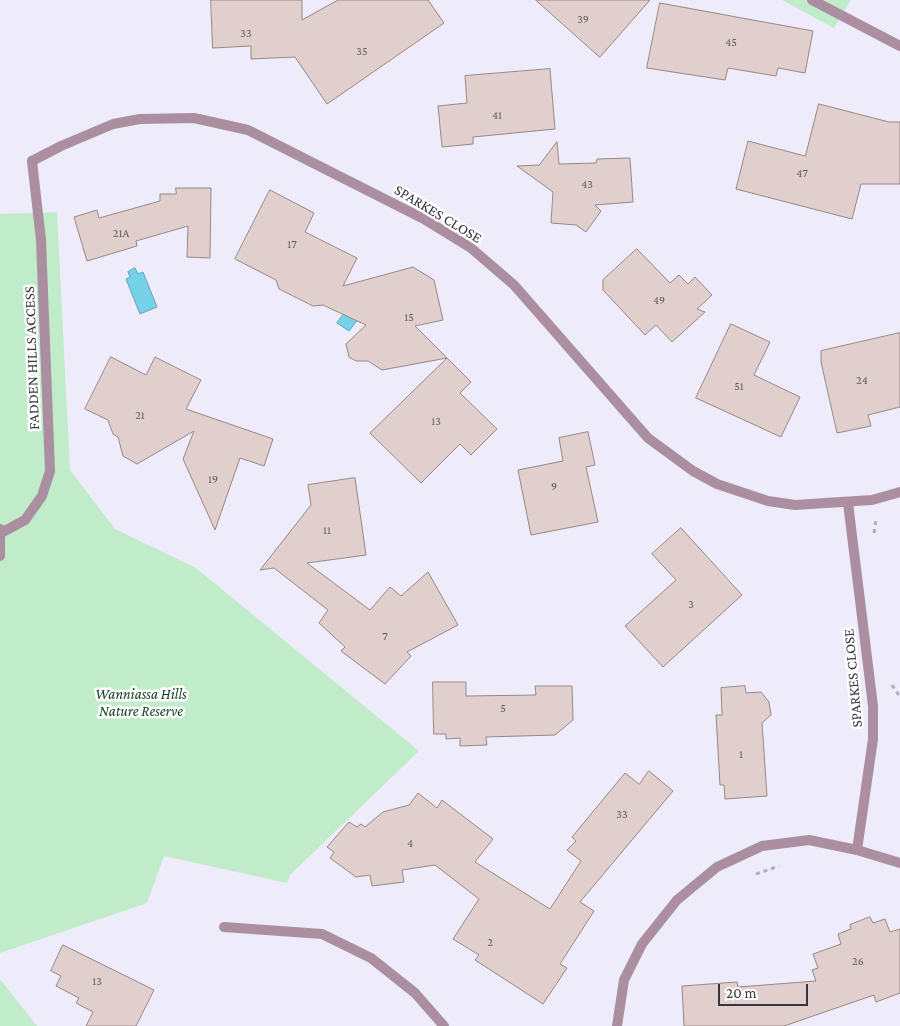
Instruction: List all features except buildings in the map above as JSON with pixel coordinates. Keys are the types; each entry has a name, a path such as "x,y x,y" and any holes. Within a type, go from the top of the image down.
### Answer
{"street":[{"path":"812,0 900,46"},
{"name":"SPARKES CLOSE","path":"32,161 61,146 113,124 140,119 194,118 248,130 424,219 471,248 514,285 648,438 693,471 717,484 768,501 795,505 848,503 872,500 900,492"},
{"name":"FADDEN HILLS ACCESS","path":"0,531 25,520 42,496 50,471 41,240 32,161"},
{"name":"SPARKES CLOSE","path":"848,503 873,706 873,739 856,850"},
{"path":"0,531 0,556"},
{"path":"617,1026 624,980 642,944 677,900 717,867 762,846 809,840 856,850 900,863"},
{"path":"224,927 322,934 371,958 415,993 444,1026"}],"path":[{"path":"874,537 875,520 884,516"},
{"path":"892,684 900,697"},
{"path":"750,876 780,866"}],"green space":[{"path":"782,0 851,0 834,28"},
{"name":"Wanniassa Hills Nature Reserve","path":"57,212 70,470 115,529 196,568 419,751 290,875 287,883 164,856 147,903 0,953 0,214"},
{"path":"0,979 37,1026 0,1026"}],"water":[{"path":"135,268 138,274 143,272 157,307 140,314 126,279 130,277 128,272"},
{"path":"363,288 362,314 349,331 337,323"}]}
